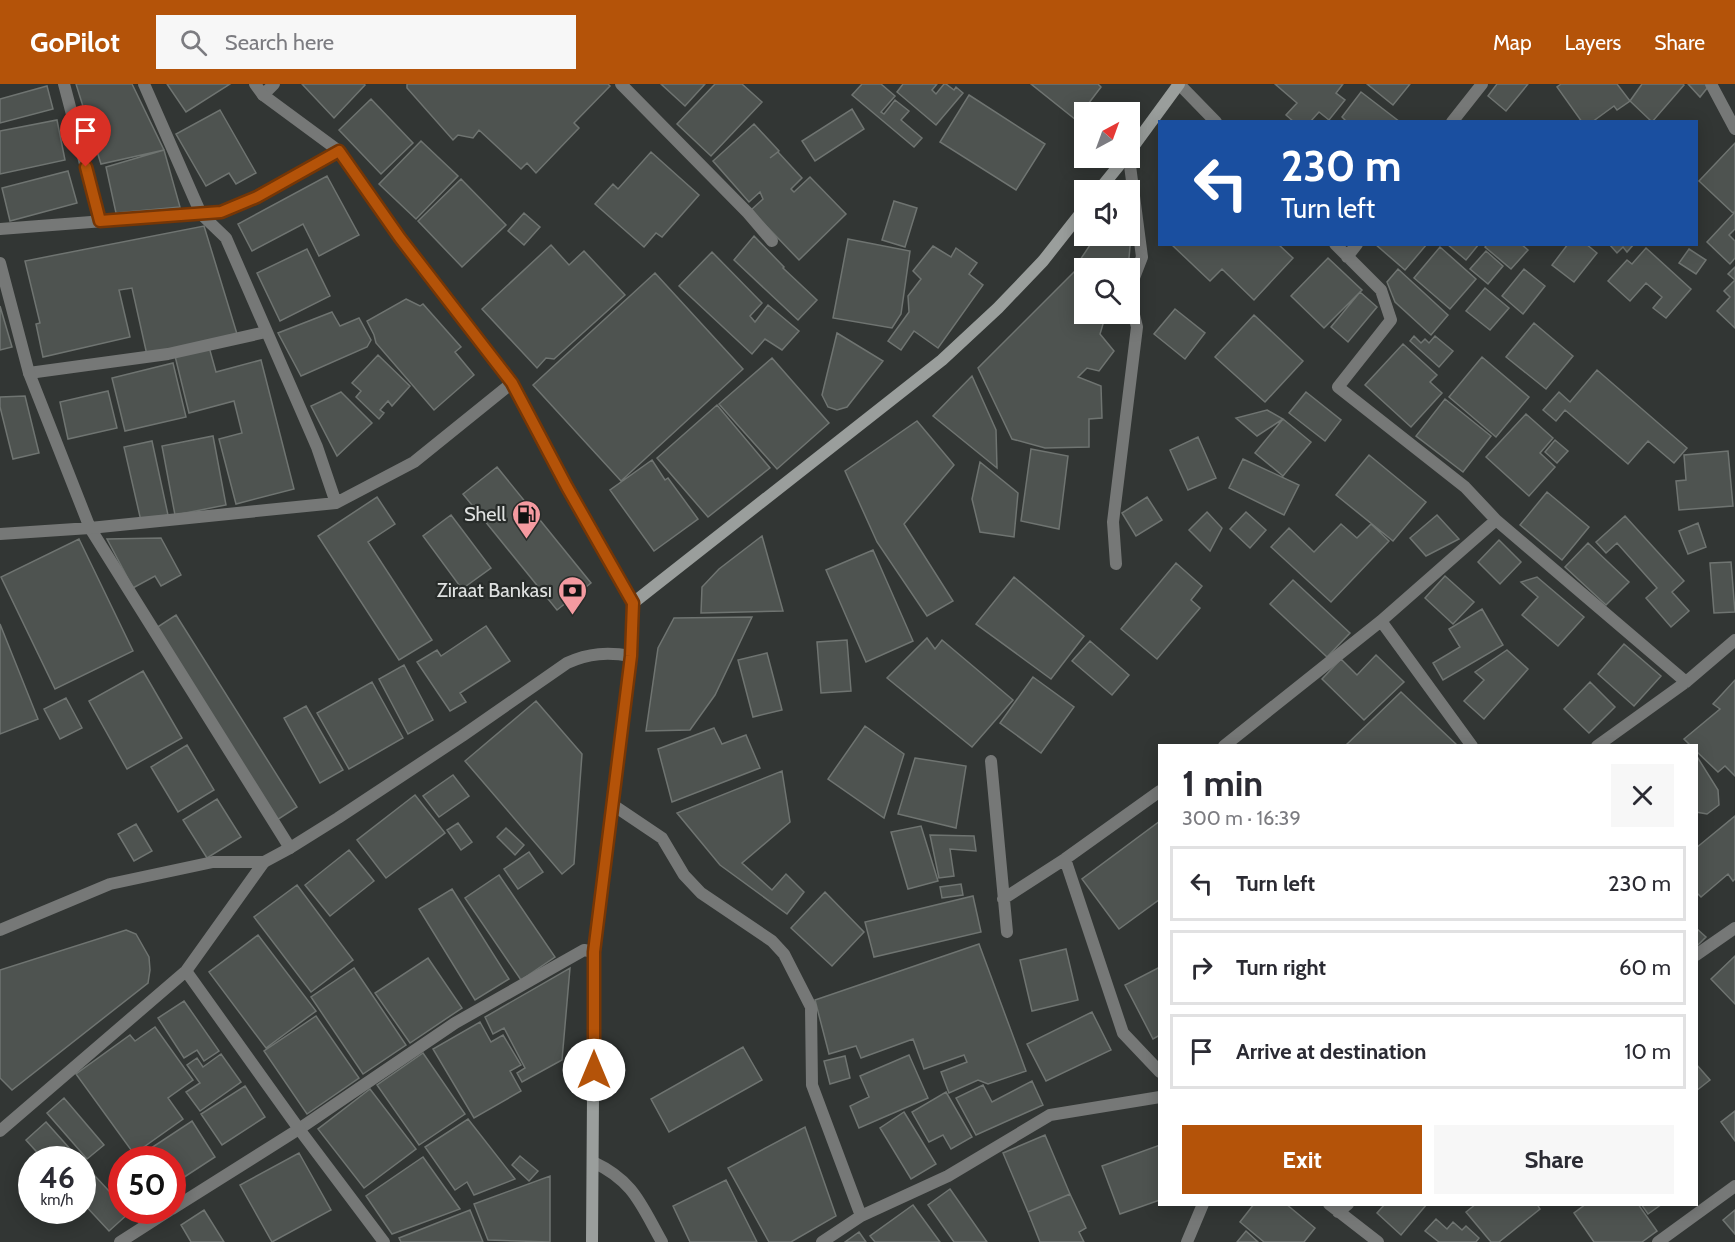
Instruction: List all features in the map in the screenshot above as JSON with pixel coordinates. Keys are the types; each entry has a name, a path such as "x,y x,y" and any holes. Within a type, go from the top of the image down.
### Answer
{"main road":[{"path":"1140,137 1179,84"},
{"path":"1108,180 1118,168"},
{"path":"592,1242 594,952 631,656 633,603 942,360 998,308 1043,261 1074,222"}],"street":[{"path":"64,84 100,221"},
{"path":"144,84 201,214 226,238 317,447 336,504"},
{"path":"259,89 274,84"},
{"path":"621,84 748,213 772,241"},
{"path":"1179,84 1214,120"},
{"path":"1454,120 1482,84"},
{"path":"1711,84 1735,129"},
{"path":"259,89 339,151 400,238 512,383 567,487 633,603"},
{"path":"0,229 221,212 257,197 339,151"},
{"path":"1129,168 1142,256 1140,261"},
{"path":"1337,246 1381,290 1390,320 1338,387 1465,487 1496,520 1686,682"},
{"path":"1347,257 1355,246"},
{"path":"0,262 29,373 90,528 290,848"},
{"path":"1116,564 1113,522 1136,324"},
{"path":"29,373 168,354 266,332"},
{"path":"0,534 90,528 336,504 414,462 512,383"},
{"path":"1227,744 1381,621 1496,520"},
{"path":"1381,621 1471,744"},
{"path":"1600,744 1686,682 1735,640"},
{"path":"0,1131 186,971 264,862 290,848 462,736 567,663 596,653 612,652 631,656"},
{"path":"991,761 1007,932"},
{"path":"1003,899 1065,859 1158,792"},
{"path":"613,805 662,838 684,875 701,894 772,941 784,954 811,1007 812,1085 861,1216"},
{"path":"1065,859 1123,1033 1158,1070"},
{"path":"0,930 110,884 213,862 264,862"},
{"path":"1698,954 1735,928"},
{"path":"186,1201 299,1129 455,1023 584,950 594,952"},
{"path":"186,971 299,1129 384,1242"},
{"path":"822,1242 861,1216 948,1176 1050,1115 1158,1097"},
{"path":"593,1162 609,1169 634,1191 662,1242"},
{"path":"1658,1242 1735,1186"},
{"path":"1187,1242 1202,1206"},
{"path":"1338,1207 1378,1242"},
{"path":"120,1242 149,1224"}],"building":[{"path":"76,84 132,84 164,150 101,164"},
{"path":"167,84 230,84 186,112"},
{"path":"302,84 364,84 365,85 334,118"},
{"path":"407,84 608,84 610,86 574,123 579,128 536,173 527,163 521,169 479,130 473,138 458,135 453,140 407,88"},
{"path":"661,84 705,84 685,106"},
{"path":"715,84 742,84 762,102 711,156 677,124"},
{"path":"862,84 881,84 895,96 881,112 884,114 895,100 909,111 901,120 922,138 914,147 852,95"},
{"path":"903,84 937,84 932,90 936,94 946,84 954,90 956,87 963,93 936,125 897,92"},
{"path":"1031,84 1098,84 1101,87 1090,102 1074,102 1074,118"},
{"path":"1275,84 1343,84 1336,93 1345,100 1329,120 1319,112 1312,120 1292,120 1286,115 1297,103"},
{"path":"1367,84 1410,84 1393,105"},
{"path":"1497,84 1528,84 1506,111 1488,96"},
{"path":"1561,84 1617,84 1630,101 1617,110 1614,106 1595,120 1581,120 1557,87"},
{"path":"1642,84 1684,85 1654,120 1650,120 1630,101"},
{"path":"1688,84 1707,84 1708,87 1700,97"},
{"path":"47,86 53,109 0,123 0,99"},
{"path":"1361,92 1397,120 1345,120 1342,117"},
{"path":"969,95 1045,144 1016,190 940,142"},
{"path":"371,99 413,143 381,174 339,130"},
{"path":"852,109 864,129 815,161 802,141"},
{"path":"220,110 256,173 236,184 229,173 206,186 176,134"},
{"path":"57,120 65,160 0,174 0,131"},
{"path":"754,124 779,151 770,158 778,152 802,178 791,189 794,192 810,177 846,214 799,260 751,210 763,199 760,192 749,202 713,161"},
{"path":"421,141 458,176 416,219 379,184"},
{"path":"1735,143 1735,211 1733,213 1699,181"},
{"path":"164,150 180,207 116,213 106,167"},
{"path":"651,152 699,195 662,237 656,233 644,247 595,204 613,184 618,189"},
{"path":"68,171 77,203 10,221 2,188"},
{"path":"327,176 359,235 319,256 303,224 252,251 238,224"},
{"path":"461,179 506,225 462,267 418,221"},
{"path":"894,201 917,208 905,247 882,240"},
{"path":"1735,212 1735,229 1729,235 1735,241 1735,258 1730,264 1707,242"},
{"path":"524,213 540,227 524,245 508,231"},
{"path":"204,226 237,334 147,355 132,288 119,290 130,337 43,357 36,324 40,323 25,261"},
{"path":"754,236 817,300 798,320 734,260"},
{"path":"848,239 910,251 901,314 892,328 833,318"},
{"path":"551,245 569,265 584,251 625,295 554,359 546,358 537,368 482,309"},
{"path":"933,246 951,257 956,248 977,263 969,274 983,285 938,348 914,331 901,350 888,341 909,312 908,296 921,279 913,271"},
{"path":"1089,246 1130,246 1129,258 1081,258"},
{"path":"1173,246 1280,246 1293,258 1254,300 1222,269 1210,281"},
{"path":"1377,246 1425,246 1405,270"},
{"path":"1449,246 1477,246 1466,260"},
{"path":"1523,246 1528,250 1511,269 1485,247"},
{"path":"1566,246 1588,246 1597,253 1574,282 1552,265"},
{"path":"1611,246 1632,246 1627,252 1623,247 1617,253"},
{"path":"1440,247 1476,279 1450,309 1414,278"},
{"path":"1646,248 1691,289 1666,318 1653,308 1662,297 1646,283 1630,301 1608,281 1627,260 1632,264"},
{"path":"307,249 330,296 280,321 257,273"},
{"path":"1689,249 1706,260 1696,274 1679,263"},
{"path":"1486,251 1503,266 1488,284 1470,269"},
{"path":"712,252 762,303 750,316 755,322 768,305 799,331 782,350 765,339 752,354 679,286"},
{"path":"1328,258 1362,290 1324,328 1291,296"},
{"path":"1735,267 1735,280 1728,274"},
{"path":"1398,269 1448,315 1431,335 1395,302 1387,282"},
{"path":"1524,269 1545,286 1523,314 1502,296"},
{"path":"1074,272 1074,324 1103,324 1100,334 1114,351 1099,371 1087,368 1078,377 1101,386 1102,418 1089,419 1089,447 1045,448 1012,439 978,368"},
{"path":"655,273 743,369 621,481 533,385"},
{"path":"1735,280 1735,328 1717,311 1730,297 1724,291"},
{"path":"1485,288 1509,308 1490,330 1466,311"},
{"path":"1360,292 1377,307 1348,342 1331,327"},
{"path":"406,299 420,306 423,304 461,347 455,352 474,375 434,410 376,343 367,321"},
{"path":"0,306 12,347 0,350"},
{"path":"1175,309 1205,333 1185,359 1154,334"},
{"path":"332,312 340,326 359,318 371,340 367,347 301,376 278,333"},
{"path":"1254,315 1303,361 1265,402 1215,357"},
{"path":"1534,323 1573,356 1546,389 1506,357"},
{"path":"837,333 883,361 847,407 837,410 828,407 822,395"},
{"path":"1414,336 1421,343 1425,339 1429,343 1435,336 1453,351 1439,367 1410,341"},
{"path":"1403,344 1437,375 1430,382 1442,393 1411,427 1365,385"},
{"path":"209,347 216,372 261,360 294,489 236,504 219,439 242,433 234,401 189,413 175,356"},
{"path":"378,355 410,386 392,406 388,401 380,410 384,413 379,419 356,397 361,391 352,383"},
{"path":"1482,357 1529,397 1496,437 1449,397"},
{"path":"772,358 829,423 777,469 719,404"},
{"path":"173,363 186,417 125,431 112,378"},
{"path":"1597,370 1687,448 1674,463 1648,441 1628,464 1565,410 1556,421 1543,410 1559,392 1570,402"},
{"path":"972,376 996,430 997,468 933,416"},
{"path":"108,391 117,428 68,439 60,402"},
{"path":"341,392 372,423 337,456 311,406"},
{"path":"1306,392 1341,420 1325,441 1289,413"},
{"path":"25,396 39,453 13,459 0,407 0,397"},
{"path":"1445,399 1491,436 1463,472 1416,436"},
{"path":"717,405 770,468 708,517 657,458"},
{"path":"1267,410 1283,419 1257,436 1236,418"},
{"path":"1526,414 1553,438 1540,453 1555,467 1529,496 1486,457"},
{"path":"1283,419 1311,442 1283,476 1255,453"},
{"path":"917,421 954,465 904,524 953,601 927,616 877,542 845,471"},
{"path":"213,436 226,505 175,515 162,446"},
{"path":"1198,437 1216,478 1188,490 1170,450"},
{"path":"1555,440 1568,451 1557,463 1545,452"},
{"path":"152,441 168,515 141,521 124,447"},
{"path":"1031,449 1068,456 1059,529 1021,521"},
{"path":"1728,451 1733,506 1679,510 1676,481 1686,480 1684,455"},
{"path":"1369,455 1426,502 1393,541 1336,495"},
{"path":"1243,459 1299,485 1284,515 1229,488"},
{"path":"652,460 665,480 668,478 698,519 654,551 610,490"},
{"path":"980,462 1018,493 1014,537 980,532 972,499"},
{"path":"497,467 591,583 557,610 463,494"},
{"path":"1547,492 1589,527 1562,560 1520,525"},
{"path":"377,497 395,524 368,542 432,640 399,660 318,536"},
{"path":"1147,497 1162,520 1136,536 1122,513"},
{"path":"1207,512 1222,528 1210,551 1189,530"},
{"path":"1246,512 1266,530 1250,548 1230,529"},
{"path":"451,515 491,568 462,589 423,536"},
{"path":"1437,515 1459,539 1426,556 1410,538"},
{"path":"1625,516 1684,581 1672,592 1689,611 1671,627 1646,598 1657,588 1617,543 1606,553 1596,542"},
{"path":"1698,523 1706,547 1688,554 1679,531"},
{"path":"1341,524 1357,538 1371,524 1389,541 1331,602 1271,547 1289,528 1314,552"},
{"path":"762,536 783,611 701,613 702,587 719,569"},
{"path":"161,538 181,575 161,586 155,576 133,588 107,539"},
{"path":"79,539 133,651 55,689 1,577"},
{"path":"1499,540 1521,562 1500,584 1478,562"},
{"path":"1588,543 1629,582 1606,605 1565,567"},
{"path":"873,550 913,641 866,662 826,570"},
{"path":"1731,562 1735,612 1714,613 1710,563"},
{"path":"1176,563 1202,586 1191,600 1200,608 1157,659 1121,629"},
{"path":"1445,576 1474,602 1453,624 1425,598"},
{"path":"1014,577 1084,636 1051,679 976,624"},
{"path":"1537,577 1584,617 1558,646 1522,615 1538,597 1521,582"},
{"path":"1293,580 1350,633 1327,657 1270,604"},
{"path":"1482,609 1503,645 1443,680 1433,663 1460,647 1449,629"},
{"path":"176,615 297,807 277,820 156,628"},
{"path":"752,617 715,695 690,730 646,731 658,648 674,618"},
{"path":"0,624 38,719 0,734"},
{"path":"486,626 510,661 460,693 466,702 450,711 417,662 437,650 441,656"},
{"path":"927,638 935,649 942,640 1013,700 972,747 887,678"},
{"path":"847,640 851,691 821,693 817,642"},
{"path":"1090,641 1129,675 1112,695 1072,661"},
{"path":"1624,644 1661,676 1634,706 1598,674"},
{"path":"1507,650 1528,669 1484,719 1464,701 1484,680 1475,672"},
{"path":"767,653 782,710 753,717 738,660"},
{"path":"1376,655 1404,682 1364,720 1322,679 1341,659 1357,675"},
{"path":"404,665 433,720 408,734 379,679"},
{"path":"143,671 182,738 127,769 89,701"},
{"path":"1033,677 1074,707 1041,753 1000,723"},
{"path":"1735,680 1735,776 1725,766 1718,772 1698,753 1698,744 1689,744 1684,739 1720,709 1713,704"},
{"path":"372,682 403,738 349,769 317,713"},
{"path":"1590,682 1615,707 1589,733 1564,709"},
{"path":"1401,692 1456,744 1347,744"},
{"path":"66,698 82,728 60,739 44,709"},
{"path":"536,701 582,754 574,864 562,874 465,761"},
{"path":"306,706 343,770 320,783 284,718"},
{"path":"865,726 904,754 884,818 828,779"},
{"path":"714,728 722,744 746,735 760,768 672,802 658,749"},
{"path":"187,745 214,790 178,812 151,767"},
{"path":"915,758 966,766 956,828 898,814"},
{"path":"1698,758 1718,790 1719,805 1707,814 1698,812"},
{"path":"782,771 790,822 742,863 772,890 786,874 804,892 787,914 720,865 677,813"},
{"path":"453,775 469,796 439,817 423,796"},
{"path":"415,795 445,833 386,878 357,840"},
{"path":"217,799 241,837 207,858 183,820"},
{"path":"1735,816 1735,879 1733,881 1728,874 1701,897 1698,894 1698,846"},
{"path":"1158,822 1158,900 1119,929 1082,879"},
{"path":"458,823 472,842 461,850 447,830"},
{"path":"136,824 152,851 134,861 118,834"},
{"path":"921,826 938,881 908,889 891,832"},
{"path":"506,828 524,845 515,855 497,837"},
{"path":"930,835 974,836 976,851 950,849 954,876 939,878"},
{"path":"349,850 374,881 330,916 305,885"},
{"path":"529,852 543,872 518,889 504,869"},
{"path":"499,875 555,957 521,980 465,898"},
{"path":"961,884 963,895 942,898 940,887"},
{"path":"297,885 353,960 311,992 254,917"},
{"path":"452,889 509,979 475,1000 419,909"},
{"path":"825,892 864,932 832,966 791,928"},
{"path":"973,896 981,932 874,957 865,922"},
{"path":"126,930 136,934 149,957 148,983 12,1090 0,1078 0,970"},
{"path":"1698,930 1706,937 1698,945"},
{"path":"258,935 316,1011 266,1048 209,972"},
{"path":"979,944 1026,1071 988,1084 978,1080 949,1093 941,1072 967,1062 964,1055 924,1069 913,1039 861,1058 856,1046 829,1054 815,1000"},
{"path":"1066,949 1078,1000 1032,1011 1020,960"},
{"path":"1735,956 1735,1004 1711,979"},
{"path":"428,958 462,1008 410,1043 375,993"},
{"path":"354,968 406,1045 363,1074 311,997"},
{"path":"570,968 562,1060 522,1082 517,1073 525,1068 504,1028 493,1034 485,1017"},
{"path":"1158,968 1158,1036 1153,1039 1125,985"},
{"path":"184,1001 219,1051 204,1061 197,1050 184,1058 158,1018"},
{"path":"1092,1012 1111,1050 1046,1081 1027,1044"},
{"path":"316,1016 359,1078 307,1114 264,1051"},
{"path":"480,1022 491,1042 503,1035 521,1065 510,1071 521,1091 474,1118 433,1049"},
{"path":"155,1027 193,1080 168,1098 183,1119 145,1146 128,1146 76,1074 130,1035 135,1041"},
{"path":"743,1047 762,1080 669,1132 651,1099"},
{"path":"423,1053 465,1114 419,1145 377,1085"},
{"path":"221,1054 241,1082 200,1111 186,1092 200,1083 187,1065 197,1058 203,1067"},
{"path":"909,1055 928,1098 859,1128 850,1106 869,1097 860,1076"},
{"path":"845,1056 850,1078 830,1084 824,1061"},
{"path":"1698,1066 1710,1080 1698,1089"},
{"path":"1032,1081 1043,1105 976,1135 956,1098 983,1085 992,1102"},
{"path":"245,1086 265,1117 222,1145 201,1114"},
{"path":"370,1089 416,1149 364,1188 318,1129"},
{"path":"946,1092 972,1137 951,1149 943,1135 929,1142 912,1112"},
{"path":"64,1098 104,1145 96,1152 96,1146 76,1146 47,1113"},
{"path":"1735,1111 1735,1141 1721,1122"},
{"path":"904,1112 936,1164 911,1179 880,1128"},
{"path":"468,1119 515,1179 474,1195 467,1182 455,1190 425,1147"},
{"path":"192,1121 215,1157 186,1176 186,1146 154,1146"},
{"path":"46,1122 67,1146 31,1146 26,1140"},
{"path":"805,1127 836,1216 791,1242 769,1242 728,1168"},
{"path":"1045,1135 1070,1194 1028,1212 1003,1153"},
{"path":"1158,1146 1158,1201 1120,1214 1102,1166"},
{"path":"299,1153 331,1210 272,1242 240,1185"},
{"path":"520,1156 538,1171 529,1181 512,1165"},
{"path":"423,1157 460,1209 392,1234 366,1196"},
{"path":"550,1176 550,1242 488,1240 474,1204"},
{"path":"96,1177 108,1190 108,1224 117,1224 109,1231 96,1217"},
{"path":"726,1180 757,1242 690,1242 673,1206"},
{"path":"950,1189 987,1242 954,1242 928,1205"},
{"path":"1070,1194 1086,1228 1079,1232 1084,1242 1040,1242 1028,1212"},
{"path":"913,1205 940,1242 875,1242 870,1236"},
{"path":"1252,1206 1288,1206 1315,1228 1304,1242 1264,1242 1240,1222"},
{"path":"1383,1206 1425,1206 1401,1235 1377,1213"},
{"path":"1474,1206 1538,1206 1540,1209 1499,1242 1491,1242 1466,1212"},
{"path":"1583,1206 1639,1206 1657,1231 1642,1242 1594,1242 1574,1213"},
{"path":"1642,1206 1659,1206 1648,1214"},
{"path":"204,1210 224,1242 191,1242 181,1225 186,1224"},
{"path":"470,1210 483,1242 401,1242 399,1238"},
{"path":"1735,1210 1735,1234 1723,1220"},
{"path":"1436,1219 1447,1229 1453,1222 1462,1230 1466,1226 1479,1238 1476,1242 1439,1242 1425,1231"},
{"path":"1246,1231 1258,1242 1237,1242"},
{"path":"859,1232 866,1242 845,1242"}],"place":[{"name":"Shell","path":"527,540"},
{"name":"Ziraat Bankası","path":"573,616"}],"route":[{"path":"86,167 100,221 221,212 257,197 339,151 400,238 512,383 567,487 633,603 631,656 594,952 594,1070"}]}
